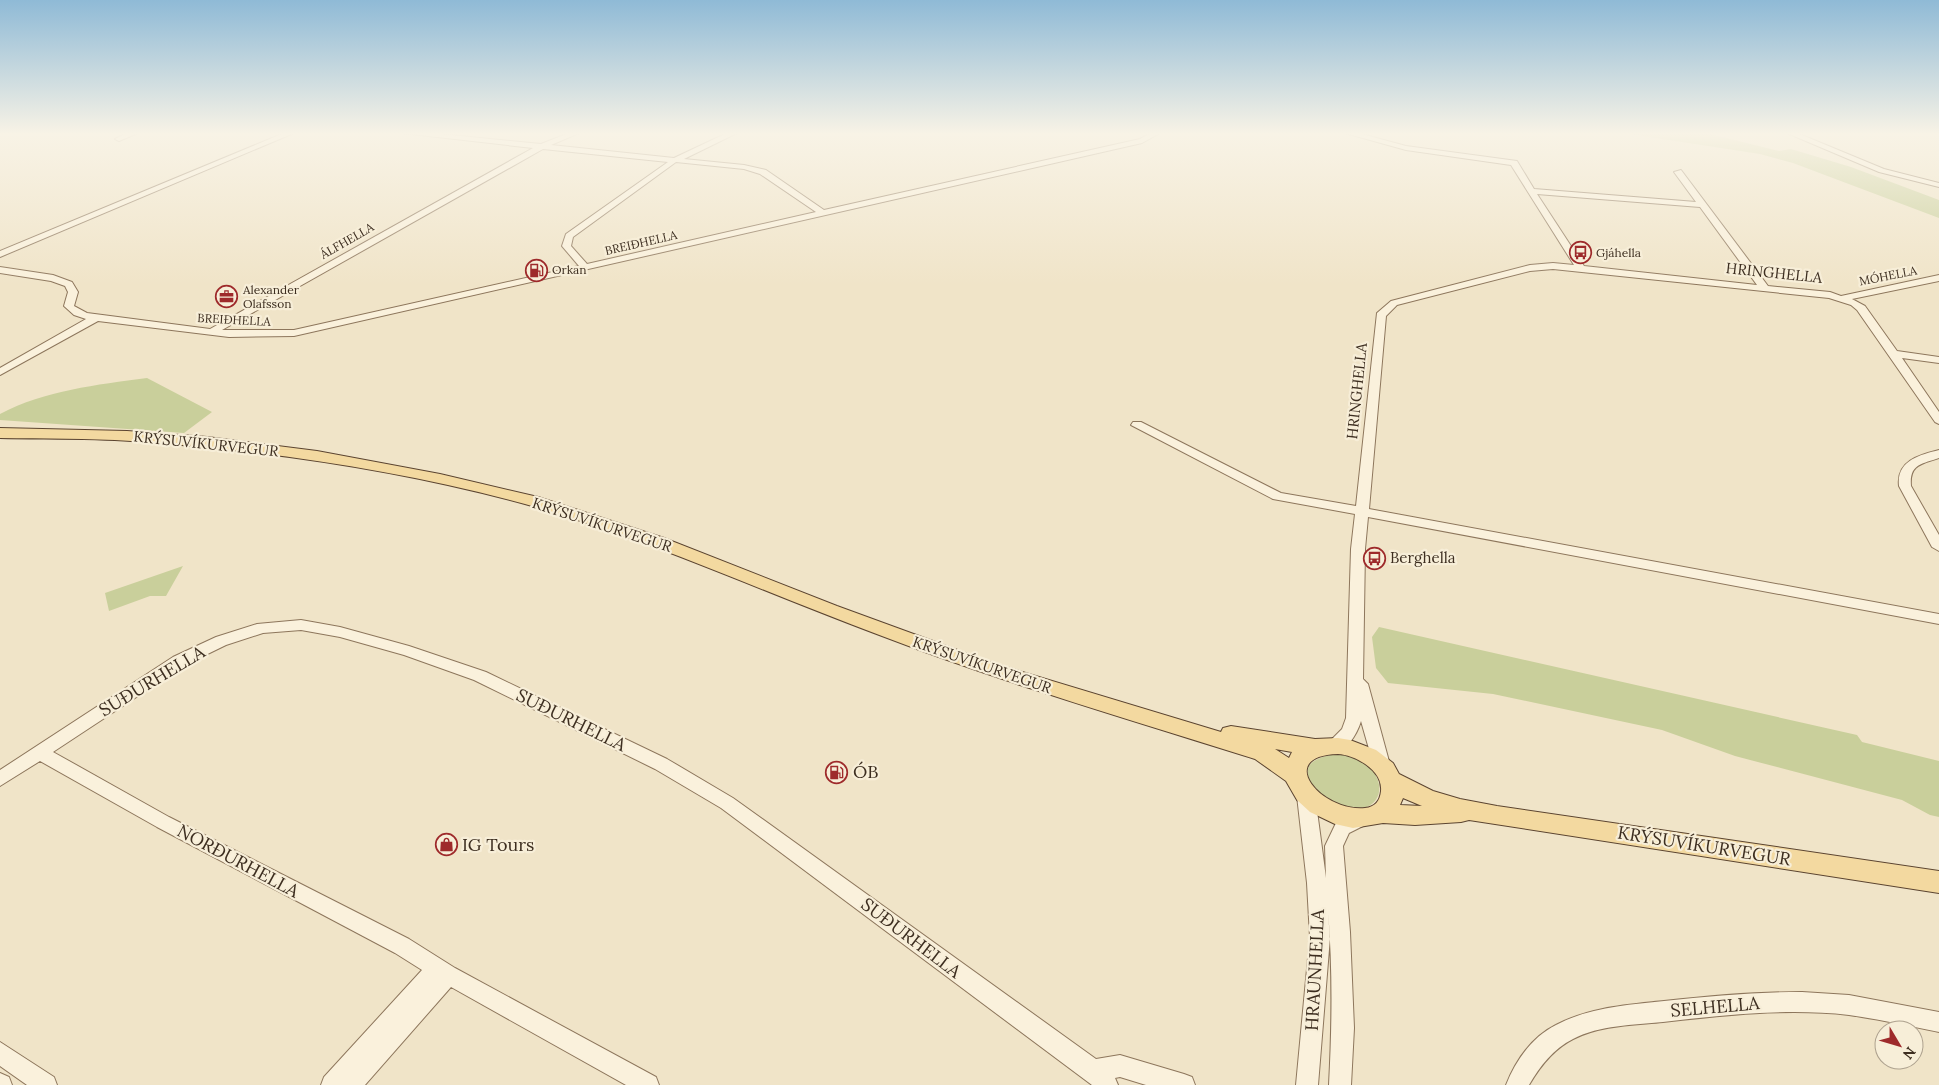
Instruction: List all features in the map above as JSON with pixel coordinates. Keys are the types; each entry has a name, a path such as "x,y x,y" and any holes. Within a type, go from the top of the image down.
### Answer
{"main road":[{"name":"KRÝSUVÍKURVEGUR","path":"0,433 127,436 207,442 290,452 430,477 532,501 658,542 881,630 986,668 1264,754 1285,766 1301,786"},
{"name":"KRÝSUVÍKURVEGUR","path":"1179,727 1326,746"},
{"path":"1326,746 1359,751 1386,773 1392,799 1371,816 1342,818 1330,813 1301,786 1297,767 1301,758 1326,746"},
{"name":"KRÝSUVÍKURVEGUR","path":"1386,773 1420,796 1469,812"},
{"name":"KRÝSUVÍKURVEGUR","path":"1371,816 1415,816 1469,812 1535,820 1939,882"}],"street":[{"path":"0,254 171,184"},
{"name":"ÁLFHELLA","path":"212,332 475,184"},
{"path":"586,268 566,246 569,236 642,184"},
{"path":"780,184 824,214"},
{"name":"BREIÐHELLA","path":"0,270 52,278 68,284 72,292 69,306 73,310 96,318 212,332 264,335 307,331 954,184"},
{"path":"1527,184 1580,268"},
{"path":"1687,184 1764,287"},
{"path":"1532,191 1703,205"},
{"name":"HRINGHELLA","path":"1361,512 1381,315 1385,309 1406,299 1530,268 1553,266 1580,268 1817,293 1843,298 1861,308 1939,420"},
{"name":"MÓHELLA","path":"1843,298 1939,278"},
{"path":"0,372 96,318"},
{"path":"46,346 111,320"},
{"path":"1892,354 1939,360"},
{"path":"1137,424 1257,487 1278,496 1939,620"},
{"path":"1939,454 1912,464 1905,469 1903,477 1905,486 1939,547"},
{"path":"1326,746 1353,726 1361,512"},
{"name":"SUÐURHELLA","path":"0,779 160,672 198,651 246,632 301,625 340,632 410,651 480,676 695,782 779,840 1097,1080 1120,1066 1184,1085"},
{"path":"1355,662 1386,773"},
{"name":"NORÐURHELLA","path":"40,753 163,822 402,946 442,972 648,1085"},
{"name":"HRAUNHELLA","path":"1301,786 1317,883 1320,937 1307,1085"},
{"name":"HRAUNHELLA","path":"1340,1085 1343,1028 1341,942 1334,846 1342,828 1371,816"},
{"path":"332,1085 442,972"},
{"path":"350,1085 442,972"},
{"name":"SELHELLA","path":"1517,1085 1536,1053 1564,1032 1597,1021 1622,1017 1735,1004 1791,1002 1849,1006 1939,1022"},
{"path":"0,1053 46,1085"}],"green space":[{"path":"1848,184 1895,184 1939,200 1939,218"},
{"path":"147,378 212,412 184,433 0,420 0,414 35,399 90,386"},
{"path":"183,566 166,596 150,596 109,611 105,593"},
{"path":"1379,627 1857,735 1862,742 1939,761 1939,817 1930,815 1902,800 1735,756 1662,730 1493,694 1388,683 1376,668 1372,637"},
{"path":"1337,754 1357,759 1371,769 1378,780 1379,792 1374,802 1365,808 1350,808 1327,798 1313,787 1309,780 1307,774 1311,764 1320,758"}],"place":[{"name":"Gjáhella","path":"1580,253"},
{"name":"Orkan","path":"536,270"},
{"name":"Alexander Olafsson","path":"227,297"},
{"name":"Berghella","path":"1374,558"},
{"name":"ÓB","path":"837,772"},
{"name":"IG Tours","path":"446,845"}]}
